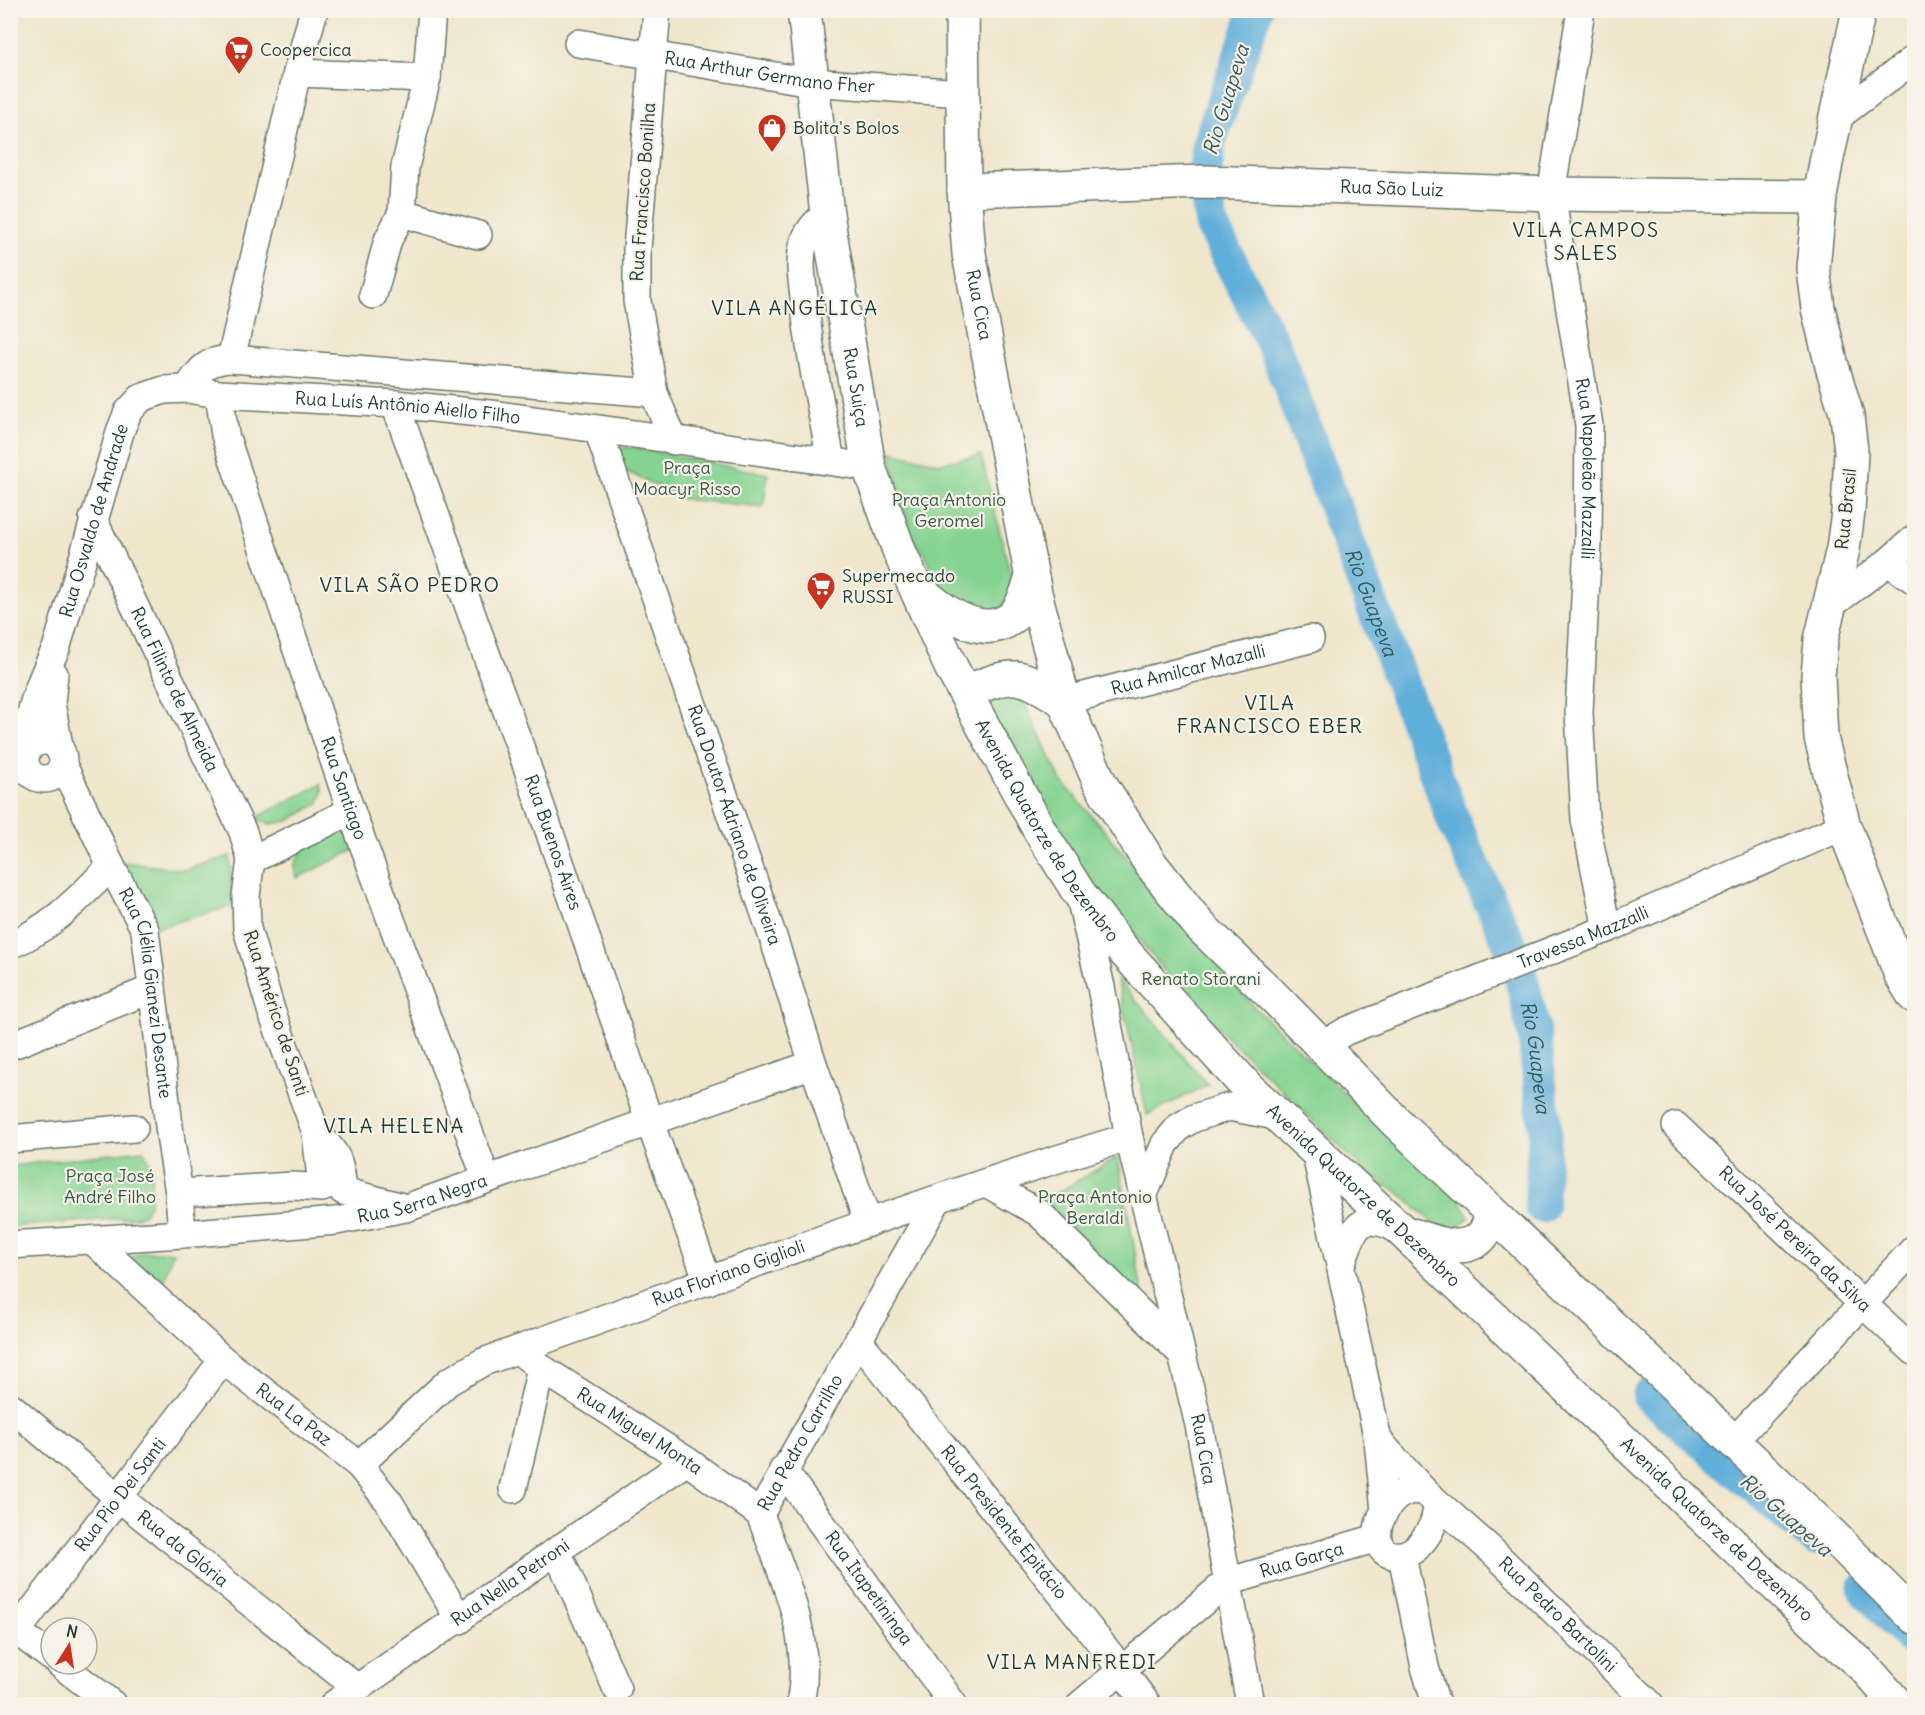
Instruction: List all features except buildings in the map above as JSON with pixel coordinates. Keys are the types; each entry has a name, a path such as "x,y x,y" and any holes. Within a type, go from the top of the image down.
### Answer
{"main road":[{"name":"Rua Suiça","path":"804,10 827,214 869,467 900,552 922,600"},
{"name":"Rua Cica","path":"962,10 964,190 969,254 1034,586"},
{"name":"Rua Brasil","path":"1859,10 1820,197 1813,268 1818,308 1847,417 1851,451 1848,512 1843,549 1821,640 1818,676 1821,738 1844,826 1901,975 1914,996"},
{"name":"Rua São Luiz","path":"964,190 1227,182 1551,194 1820,197"},
{"path":"922,600 981,626 993,625 1010,619 1034,586"},
{"path":"1034,586 1064,701 1100,783 1150,863 1199,925 1274,997 1396,1122 1914,1617"},
{"name":"Avenida Quatorze de Dezembro","path":"922,600 951,667 1040,831 1079,892 1124,951 1212,1051 1276,1116 1402,1231 1865,1668 1897,1704"},
{"path":"966,692 1010,676 1023,678 1064,701"},
{"path":"1402,1231 1443,1246 1465,1246 1482,1236 1493,1214"}],"street":[{"path":"231,359 297,73 314,10"},
{"path":"373,295 388,240 402,213 405,167 427,78 432,10"},
{"name":"Rua Francisco Bonilha","path":"657,10 637,260 637,301 654,393 674,441"},
{"name":"Rua Napoleão Mazzalli","path":"1581,10 1551,194 1589,425 1588,542 1580,712 1585,819 1607,929"},
{"name":"Rua Arthur Germano Fher","path":"578,44 811,82 962,93"},
{"path":"1835,119 1914,59"},
{"path":"297,73 427,78"},
{"path":"402,213 478,236"},
{"path":"827,214 817,221 807,233 802,247 801,266 811,351 831,461"},
{"path":"187,389 204,366 212,362 231,359 654,393"},
{"name":"Rua Luís Antônio Aiello Filho","path":"141,398 164,390 187,389 219,394 395,404 499,415 869,467"},
{"name":"Rua Santiago","path":"219,394 225,435 351,811 486,1178"},
{"name":"Rua Osvaldo de Andrade","path":"61,758 51,703 56,649 121,429 128,412 141,398"},
{"name":"Rua Buenos Aires","path":"395,404 523,755 650,1123 708,1281"},
{"name":"Rua Doutor Adriano de Oliveira","path":"598,430 774,940 813,1064 868,1223"},
{"name":"Rua Filinto de Almeida","path":"93,519 243,832 251,860"},
{"path":"1827,608 1888,562 1914,538"},
{"path":"1888,562 1914,580"},
{"name":"Rua Amilcar Mazalli","path":"1064,701 1310,639"},
{"name":"Rua Osvaldo de Andrade","path":"21,764 43,674 56,649"},
{"path":"21,764 33,776 45,779 59,772 61,758"},
{"name":"Rua Clélia Gianezi Desante","path":"61,758 111,866 145,930 179,1193 182,1234"},
{"path":"251,860 351,811"},
{"name":"Travessa Mazzalli","path":"1321,1046 1346,1031 1607,929 1844,826"},
{"name":"Rua Américo de Santi","path":"251,860 246,896 247,929 272,1010 316,1132 336,1153 340,1164 332,1189"},
{"path":"10,945 34,935 69,907 111,866"},
{"name":"Rua Cica","path":"1079,892 1103,998 1129,1137 1199,1425 1250,1704"},
{"path":"10,1046 152,989"},
{"name":"Rua Serra Negra","path":"10,1245 336,1221 405,1208 813,1064"},
{"path":"1144,1194 1166,1144 1179,1127 1194,1118 1229,1107 1276,1116"},
{"name":"Rua José Pereira da Silva","path":"1676,1126 1914,1351"},
{"path":"10,1139 134,1128"},
{"name":"Rua Floriano Giglioli","path":"359,1465 448,1382 483,1362 868,1223 1036,1165 1129,1137"},
{"path":"1315,1150 1378,1440 1385,1511 1377,1538 1382,1550 1391,1555 1402,1556 1415,1549 1430,1531 1436,1517 1430,1498 1410,1491 1397,1497 1385,1511"},
{"path":"1036,1165 1030,1186 1039,1213"},
{"path":"986,1183 1039,1213 1180,1352"},
{"path":"179,1193 293,1186 332,1189 405,1208"},
{"path":"332,1189 336,1221"},
{"name":"Rua Pedro Carrilho","path":"800,1704 803,1693 803,1660 796,1615 760,1514 938,1199"},
{"path":"1341,1265 1353,1233 1361,1224 1370,1220 1379,1221 1402,1231"},
{"name":"Rua La Paz","path":"92,1240 224,1360 359,1465 389,1502 460,1620"},
{"path":"1733,1442 1864,1305 1914,1249"},
{"name":"Rua Presidente Epitácio","path":"859,1341 1147,1704"},
{"name":"Rua Miguel Monta","path":"518,1350 542,1368 687,1461 760,1514"},
{"name":"Rua Pio Dei Santi","path":"14,1628 224,1360"},
{"path":"513,1489 542,1368"},
{"name":"Rua da Glória","path":"10,1406 118,1497 357,1688"},
{"name":"Rua Pedro Bartolini","path":"1378,1440 1430,1498 1490,1549 1650,1704"},
{"name":"Rua Nella Petroni","path":"334,1704 460,1620 687,1461"},
{"name":"Rua Itapetininga","path":"783,1470 953,1704"},
{"name":"Rua Pedro Bartolini","path":"1430,1531 1456,1536 1490,1549"},
{"name":"Rua Garça","path":"1227,1582 1377,1538"},
{"path":"557,1551 617,1689"},
{"path":"1402,1556 1425,1666 1436,1704"},
{"path":"1081,1704 1227,1582"},
{"path":"14,1628 39,1648"},
{"path":"76,1676 112,1704"}],"green space":[{"name":"Praça Moacyr Risso","path":"630,447 768,474 763,507 683,499 613,465 613,455 619,449"},
{"name":"Praça Antonio Geromel","path":"890,452 941,463 981,455 1011,577 1010,593 1001,609 976,612 951,598 936,585 926,555 911,538"},
{"name":"Renato Storani","path":"1006,688 1021,696 1061,780 1255,1008 1413,1158 1460,1199 1469,1218 1455,1229 1434,1223 1392,1187 1383,1185 1370,1176 1185,996 1071,856 989,716 992,697"},
{"path":"321,784 323,793 318,804 288,821 271,824 254,819"},
{"path":"344,819 359,848 297,878 296,860 302,851"},
{"path":"230,856 233,906 151,929 114,861 184,870"},
{"path":"1117,978 1208,1085 1147,1115"},
{"name":"Praça José André Filho","path":"143,1150 152,1166 150,1203 144,1214 136,1217 11,1227 11,1166"},
{"name":"Praça Antonio Beraldi","path":"1118,1157 1144,1302 1045,1200"},
{"path":"173,1252 158,1296 128,1261 143,1253"}],"waterway":[{"name":"Rio Guapeva","path":"1256,10 1209,143 1204,182 1212,226 1275,348 1456,827 1517,960 1534,1032 1545,1127 1541,1206"},
{"name":"Rio Guapeva","path":"1649,1396 1815,1539"},
{"name":"Rio Guapeva","path":"1865,1589 1914,1642"}],"place":[{"name":"Coopercica","path":"239,76"},
{"name":"Bolita's Bolos","path":"772,154"},
{"name":"Supermecado RUSSI","path":"821,612"}],"district":[{"name":"VILA CAMPOS SALES","path":"1586,242"},
{"name":"VILA ANGÉLICA","path":"795,308"},
{"name":"VILA SÃO PEDRO","path":"410,585"},
{"name":"VILA FRANCISCO EBER","path":"1270,714"},
{"name":"VILA HELENA","path":"394,1126"},
{"name":"VILA MANFREDI","path":"1072,1662"}]}
